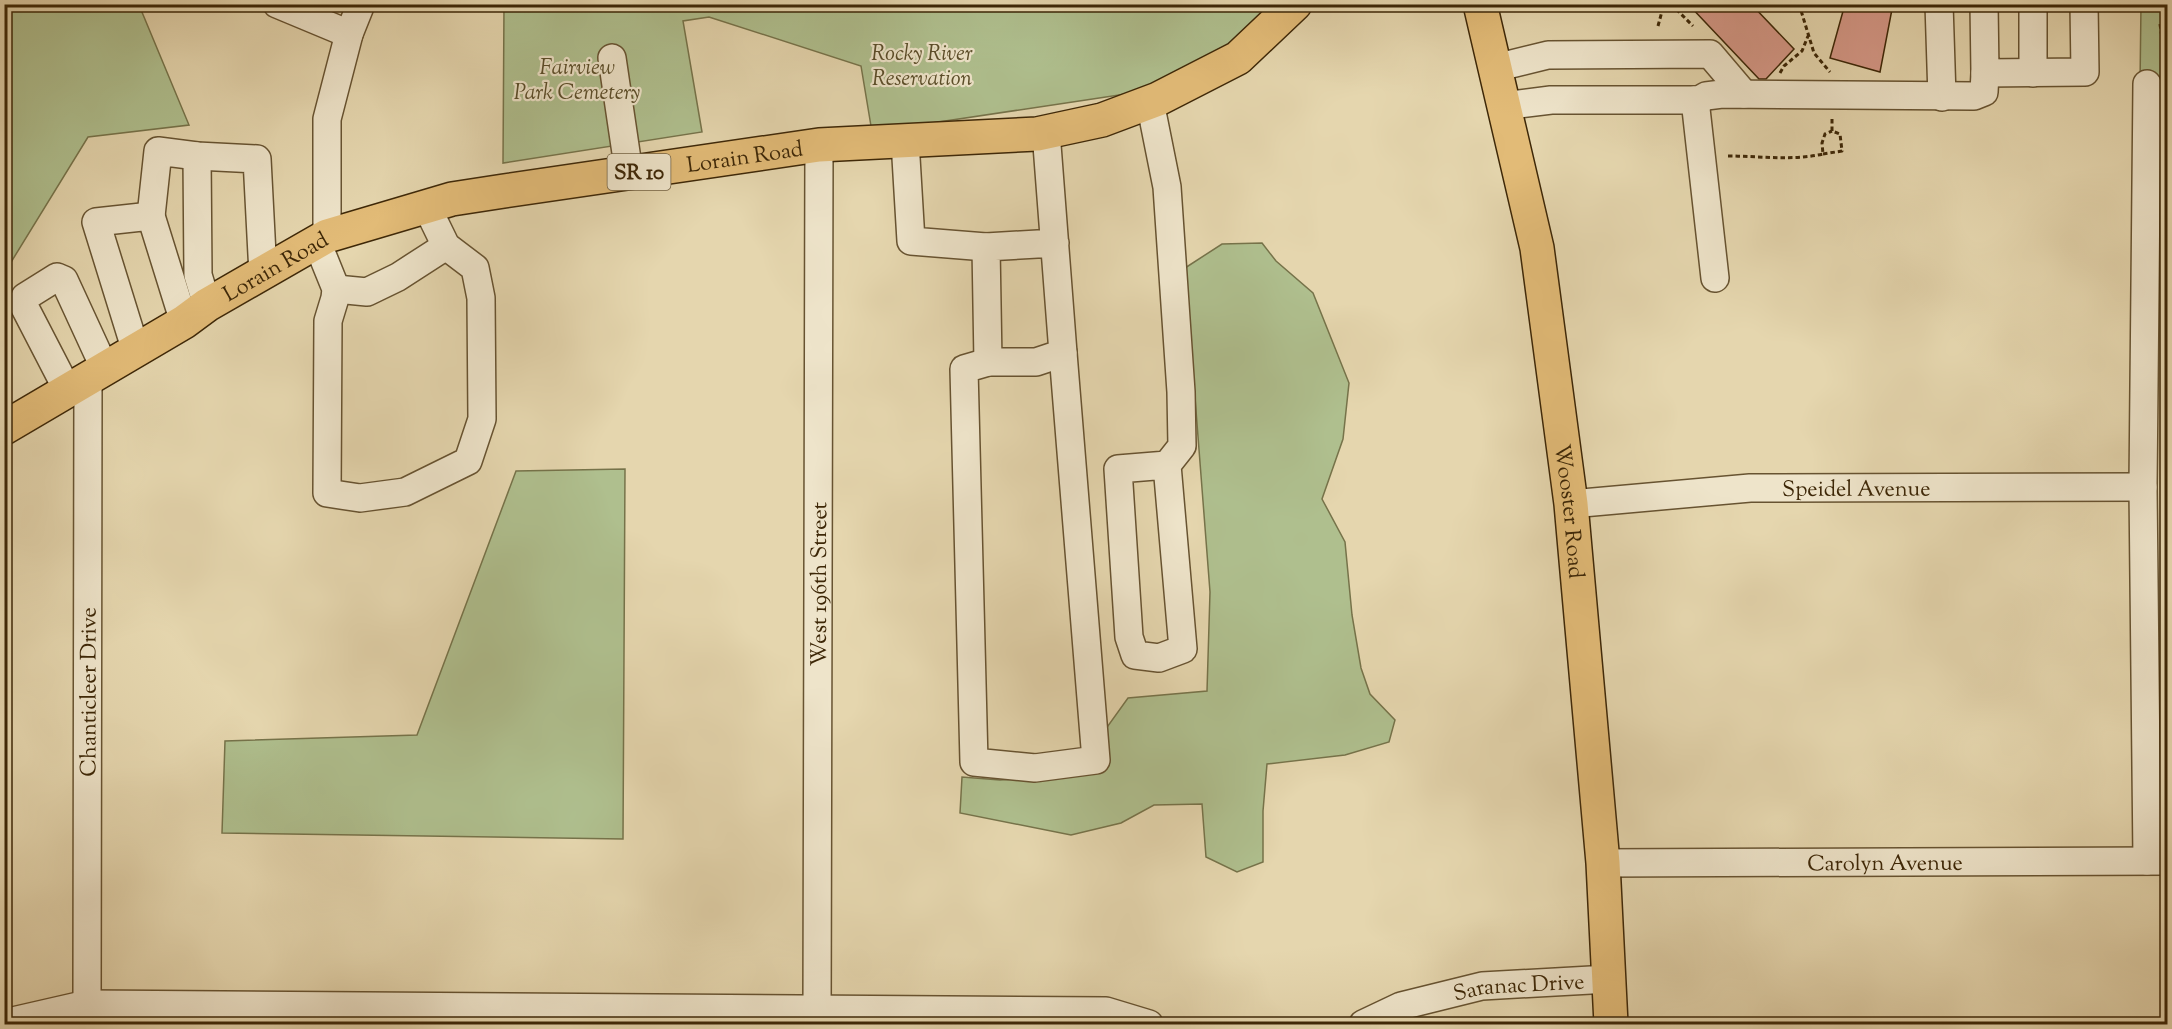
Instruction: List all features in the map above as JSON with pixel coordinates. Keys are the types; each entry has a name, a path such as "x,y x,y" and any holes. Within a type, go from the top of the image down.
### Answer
{"main road":[{"name":"Lorain Road","path":"4,428 322,239 452,199 819,145 1046,132 1102,120 1150,102 1238,58 1295,4"},
{"name":"Wooster Road","path":"1480,4 1537,248 1571,504 1603,863 1611,1024"}],"street":[{"path":"278,4 349,34"},
{"path":"361,4 349,34 327,119 322,239 336,289 328,321 327,493 360,498 405,492 468,461 482,419 481,298 475,268 446,246 427,207"},
{"path":"1939,4 1941,97"},
{"path":"1504,106 1551,100 1695,100 1706,96 1744,94 1974,96 1984,92 1984,4"},
{"path":"2033,4 2033,73"},
{"path":"1985,73 2085,72 2084,4"},
{"path":"1495,68 1548,55 1710,54 1744,94"},
{"path":"612,58 629,173"},
{"path":"2147,84 2143,487 2157,861"},
{"path":"1695,100 1715,278"},
{"path":"1150,102 1167,188 1181,392 1182,446 1167,465 1183,649 1159,658 1135,655 1130,637 1118,470 1167,465"},
{"path":"1046,132 1096,760 1035,768 974,762 964,369 988,362 1036,362 1063,354"},
{"path":"905,141 911,241 986,247 1055,243"},
{"name":"West 196th Street","path":"817,1016 819,145"},
{"path":"195,314 152,216 158,151 197,156 257,159 263,274"},
{"path":"195,314 198,275 197,156"},
{"path":"136,351 96,222 152,216"},
{"path":"336,289 368,292 398,277 446,246"},
{"path":"986,247 988,362"},
{"name":"Chanticleer Drive","path":"87,380 87,1004"},
{"name":"Speidel Avenue","path":"1571,504 1750,488 2143,487"},
{"name":"Carolyn Avenue","path":"1603,863 2157,861"},
{"name":"Saranac Drive","path":"1363,1024 1401,1006 1482,986 1609,979"},
{"path":"4,1023 87,1004 817,1016 1106,1011 1149,1024"}],"path":[{"path":"1658,26 1664,4"},
{"path":"1671,4 1693,26"},
{"path":"1799,4 1814,54 1832,75"},
{"path":"2160,24 2162,38 2168,50"},
{"path":"1779,75 1784,66 1802,51 1808,35"},
{"path":"1832,118 1832,131"},
{"path":"1728,156 1782,156 1801,159 1842,151 1840,134 1832,131 1825,134 1822,154"}],"green space":[{"path":"4,5 139,5 189,125 88,137 5,272"},
{"name":"Rocky River Reservation","path":"504,5 1275,5 1179,86 872,132 861,66 709,17 683,21 702,132 503,163"},
{"path":"2141,5 2167,5 2167,84 2140,84"},
{"path":"1262,243 1276,261 1313,293 1349,383 1343,439 1322,499 1345,542 1352,615 1361,668 1370,694 1395,720 1389,742 1345,755 1267,764 1263,811 1263,862 1237,872 1206,857 1202,804 1154,805 1121,823 1071,835 960,813 962,777 1000,780 1097,773 1105,730 1128,698 1207,691 1210,592 1185,268 1222,244"},
{"path":"625,469 623,839 222,833 225,741 417,735 516,471"}],"building":[{"path":"1688,4 1751,4 1794,49 1766,79 1759,79"},
{"path":"1845,4 1893,4 1880,72 1830,58"}],"park label":[{"name":"Fairview Park Cemetery","path":"577,78"}]}
